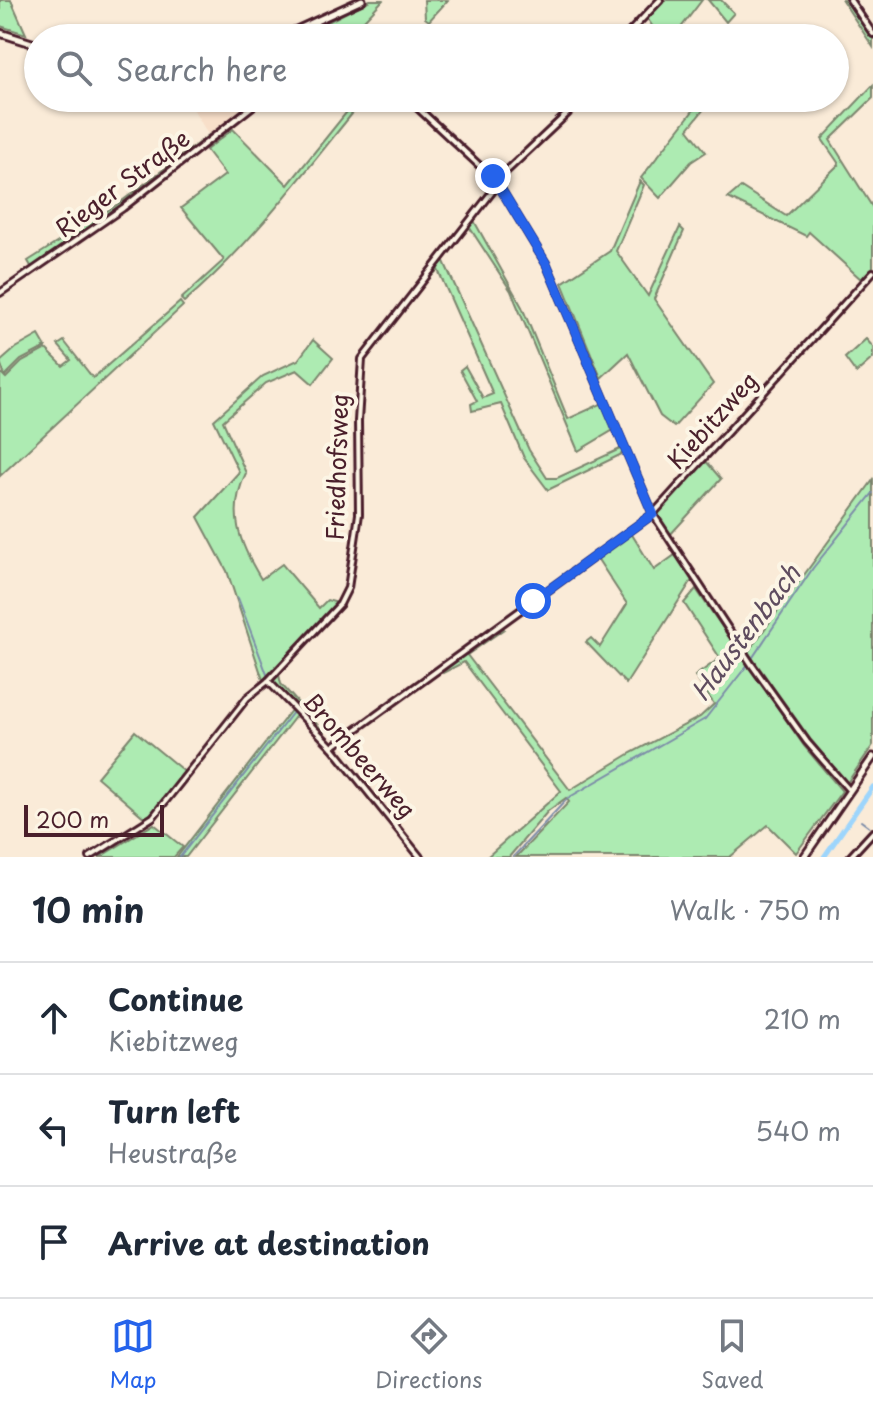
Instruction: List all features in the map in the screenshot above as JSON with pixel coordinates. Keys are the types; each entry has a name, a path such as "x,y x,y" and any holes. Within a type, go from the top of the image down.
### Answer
{"main road":[{"path":"316,24 362,0"},
{"path":"0,33 24,41"},
{"path":"804,857 873,757"}],"street":[{"path":"637,24 660,0"},
{"path":"850,0 873,34"},
{"name":"Rieger Straße","path":"0,293 123,208 245,112"},
{"path":"422,112 496,181 547,265 653,514 745,656 807,742 849,790"},
{"name":"Friedhofsweg","path":"90,857 153,817 247,698 268,681 340,604 348,588 359,514 358,421 362,359 496,187 496,181 569,112"},
{"name":"Kiebitzweg","path":"332,747 653,514 873,272"},
{"name":"Brombeerweg","path":"268,681 332,747 420,857"},
{"path":"850,857 873,832"}],"shaded area":[{"path":"195,112 241,112 210,138"}],"green space":[{"path":"0,0 11,0 24,33 0,26"},
{"path":"370,0 383,0 360,24 324,24"},
{"path":"424,0 448,0 429,21 425,18"},
{"path":"665,0 702,0 684,24 651,24 647,18"},
{"path":"708,0 721,0 734,13 726,22"},
{"path":"842,0 848,0 873,37 873,47"},
{"path":"873,85 873,98 830,140 873,208 873,267 862,280 809,232 806,236 728,198 741,187 786,216 839,164 822,139"},
{"path":"347,112 354,112 233,256 184,302 181,299 224,260 181,208 225,175 206,150 233,129 288,185"},
{"path":"692,112 702,112 688,129 706,152 691,162 660,198 641,178"},
{"path":"209,135 210,138 76,240 32,268 28,261 118,204"},
{"path":"640,181 644,185 616,251 648,296 680,227 684,231 654,299 713,384 674,427 660,416 628,353 601,378 562,283 610,251"},
{"path":"473,219 522,307 568,419 603,403 615,429 578,451 511,291 468,225"},
{"path":"442,257 529,450 547,478 557,478 622,448 624,453 548,490 524,458 501,404 472,411 471,404 477,401 460,370 465,366 483,398 493,394 438,270 414,292"},
{"path":"180,302 183,306 0,476 0,372 6,378 22,362 46,349 63,366 71,360 58,345 64,341 93,378"},
{"path":"39,335 46,347 21,360 5,376 0,362 16,348"},
{"path":"866,339 873,347 873,358 856,373 845,358"},
{"path":"313,340 333,358 313,384 297,370 266,383 223,421 246,473 237,501 238,527 261,579 282,564 319,608 327,600 338,603 263,680 227,571 198,517 239,472 214,420 263,376 298,360"},
{"path":"705,460 721,479 669,536 658,518 659,512"},
{"path":"873,480 873,745 847,783 811,740 748,652"},
{"path":"631,533 654,570 675,555 692,580 626,684 586,642 591,638 600,647 627,604 597,558"},
{"path":"696,589 804,746 842,791 796,853 768,825 730,857 516,857 569,802 566,798 548,811 509,857 487,857 561,791 464,662 443,673 441,670 502,626 504,629 467,655 570,790 700,717 714,704 695,676 720,658 684,603"},
{"path":"342,604 279,675 281,684 324,732 321,734 269,681"},
{"path":"292,709 298,713 186,857 177,857"},
{"path":"135,731 186,773 146,819 97,777"},
{"path":"154,824 183,847 174,857 100,857"}],"waterway":[{"name":"Haustenbach","path":"513,857 568,798 705,719 749,663 813,568 873,493"},
{"path":"238,598 268,677"},
{"path":"272,681 297,707"},
{"path":"180,857 294,711"},
{"path":"824,857 873,787"},
{"path":"861,821 869,827"}],"route":[{"path":"493,176 547,265 653,514 533,601"}]}
